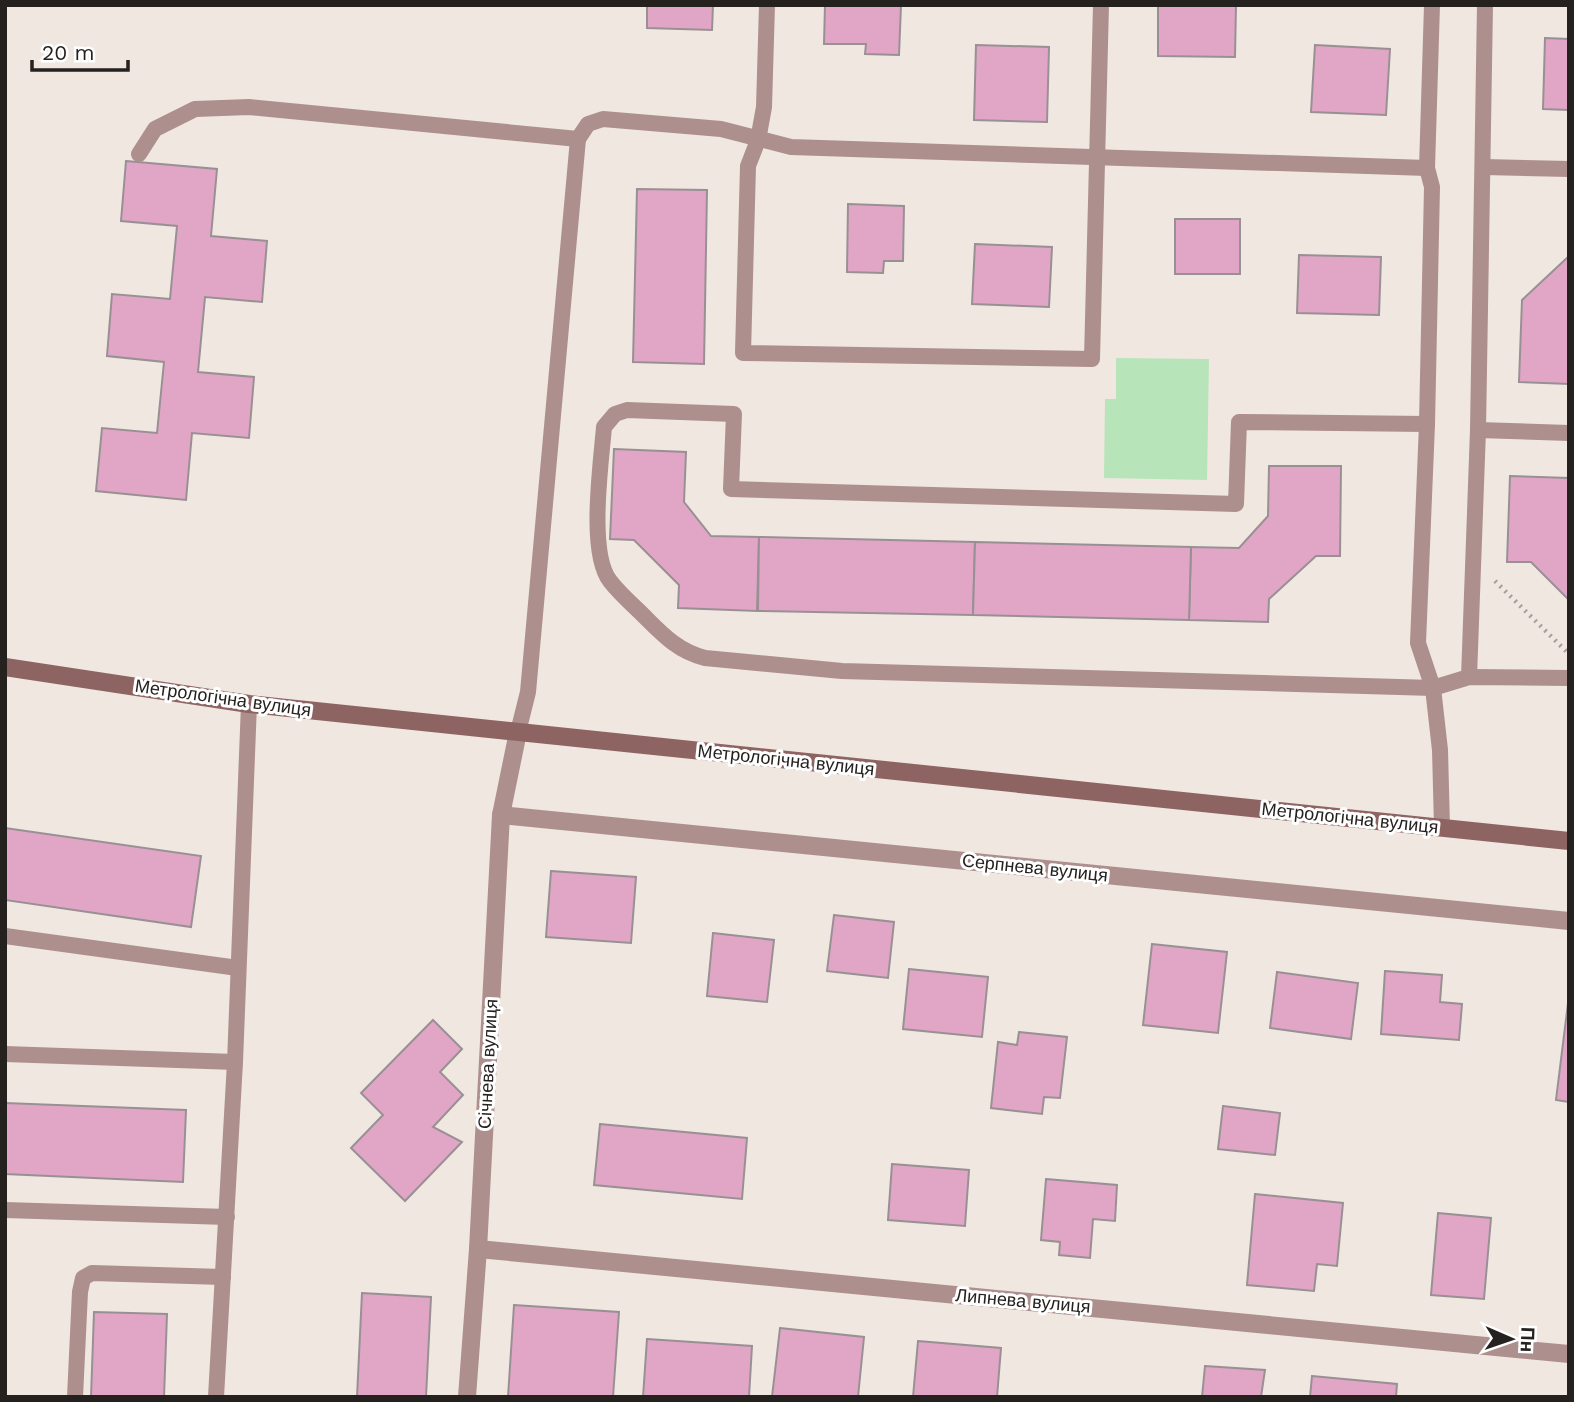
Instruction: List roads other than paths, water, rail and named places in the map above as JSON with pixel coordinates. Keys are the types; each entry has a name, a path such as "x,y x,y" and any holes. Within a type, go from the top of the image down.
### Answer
{"street":[{"name":"Метрологічна вулиця","path":"5,667 249,704 1569,841"},
{"name":"Січнева вулиця","path":"467,1397 478,1249 501,815 518,732"},
{"name":"Серпнева вулиця","path":"501,815 1569,921"},
{"name":"Липнева вулиця","path":"478,1249 1569,1354"}],"lane":[{"path":"767,5 765,107 758,140 748,166 743,353 1092,359 1101,5"},
{"path":"1432,5 1427,168 1432,187 1427,424 1418,643 1433,688 1440,750 1442,827"},
{"path":"1469,677 1478,430 1485,5"},
{"path":"139,154 155,129 195,109 249,107 578,139"},
{"path":"518,732 527,692 578,139 588,124 603,119 721,129 791,147 1427,168"},
{"path":"1484,167 1569,169"},
{"path":"1427,424 1239,422 1236,504 732,489 734,414 627,410 615,414 604,427 597,542 609,580 670,642 688,654 705,658 842,671 1433,688 1469,677 1569,678"},
{"path":"1478,430 1569,433"},
{"path":"216,1397 235,1062 249,704"},
{"path":"5,936 238,968"},
{"path":"5,1054 235,1062"},
{"path":"5,1210 227,1217"},
{"path":"75,1397 83,1278 92,1273 223,1277"}]}
